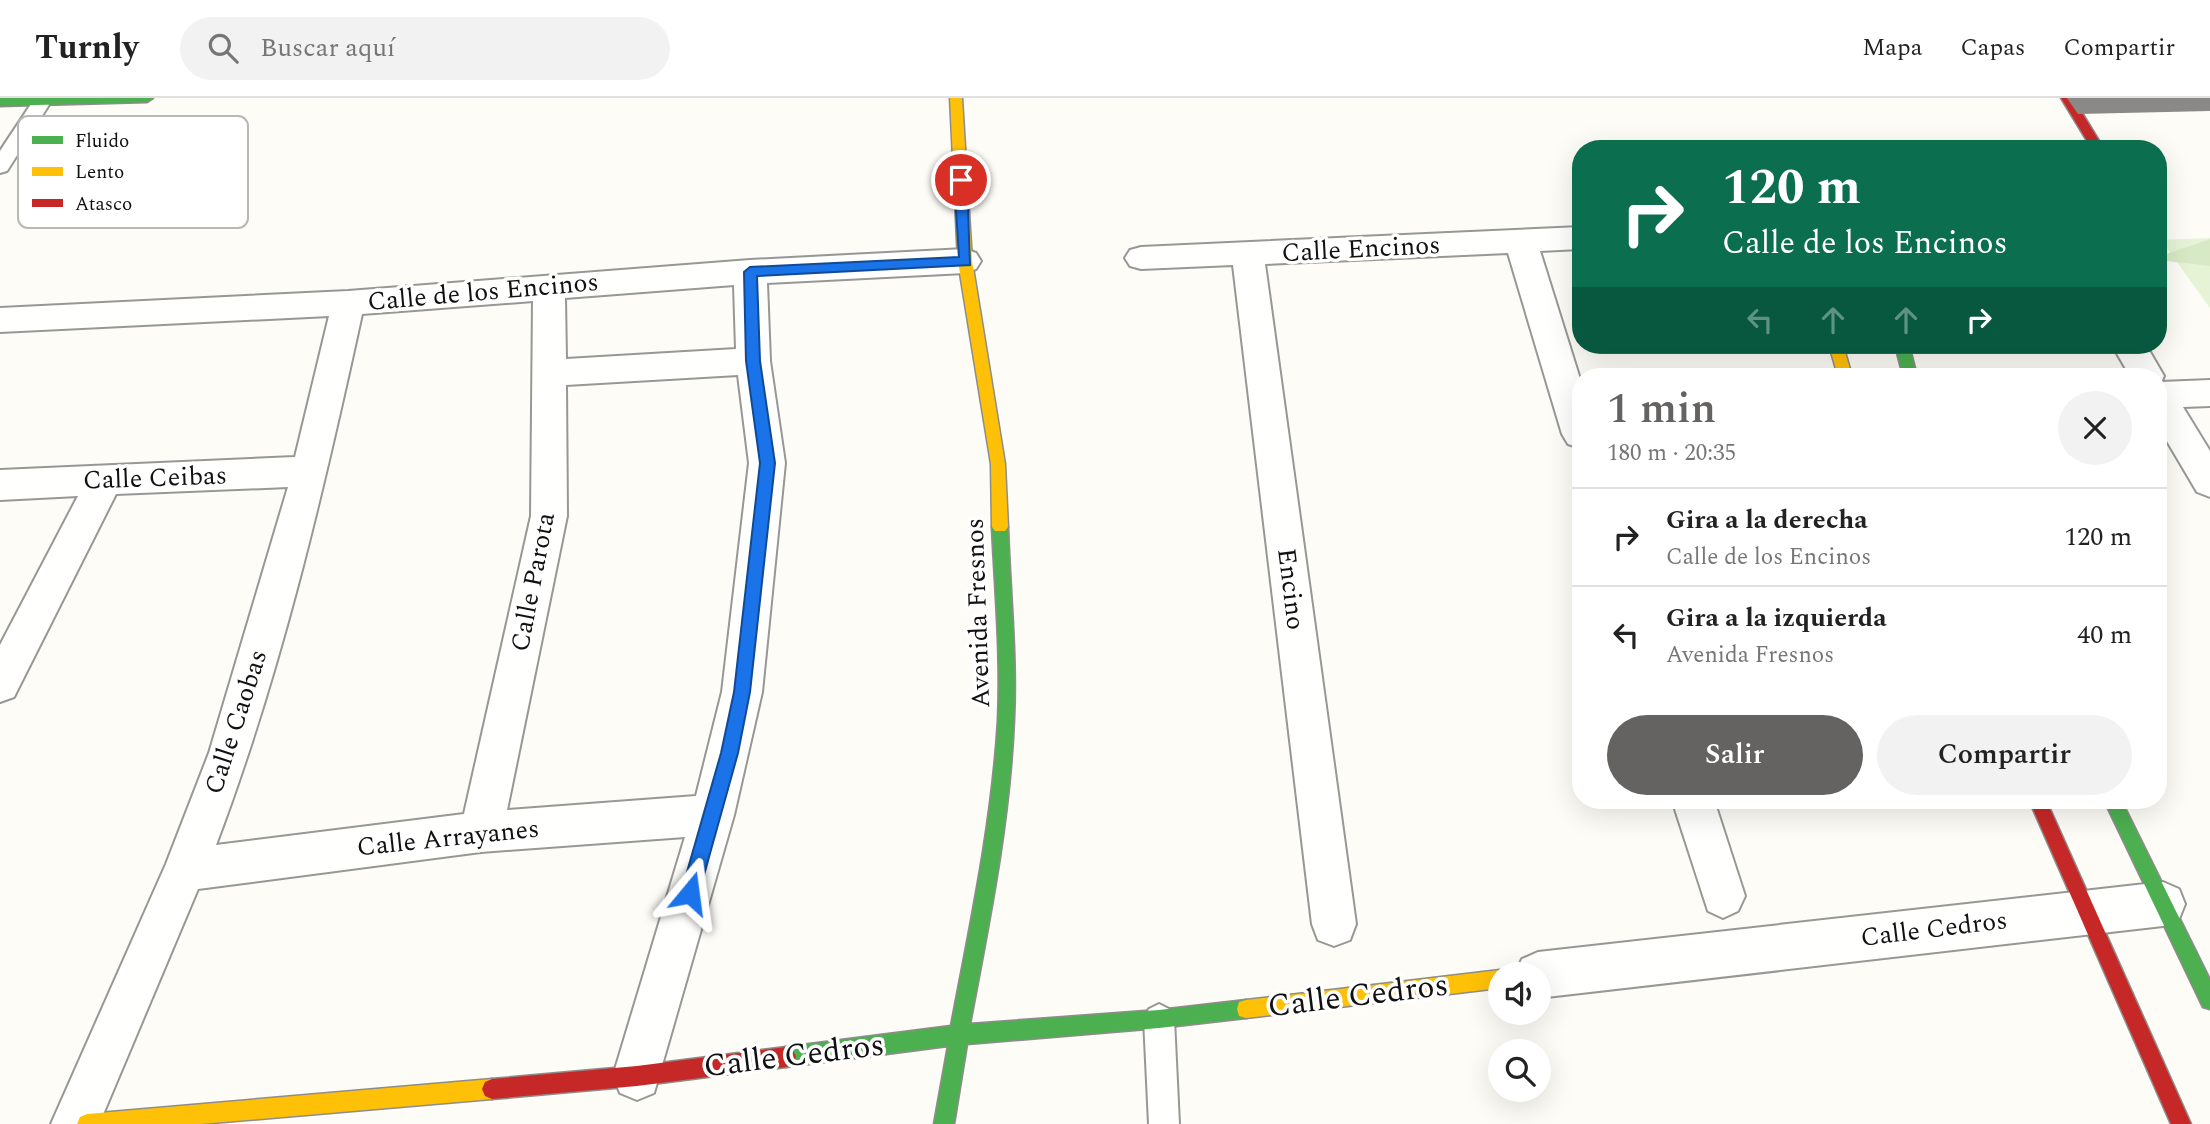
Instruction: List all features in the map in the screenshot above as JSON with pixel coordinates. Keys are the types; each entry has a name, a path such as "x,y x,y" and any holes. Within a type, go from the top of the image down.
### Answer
{"street":[{"path":"0,102 147,98"},
{"name":"Avenida Fresnos","path":"944,1124 957,1035 991,868 1006,718 998,464 965,261 956,98"},
{"path":"2067,98 2093,140"},
{"name":"Calle Encinos","path":"1141,258 1572,239"},
{"path":"1521,242 1572,408"},
{"name":"Encino","path":"1248,255 1334,924"},
{"name":"Calle de los Encinos","path":"0,320 348,303 750,272 965,261"},
{"path":"637,1076 713,815 742,692 767,463 753,361 750,272"},
{"name":"Calle Parota","path":"481,832 549,516 549,286"},
{"name":"Calle Caobas","path":"75,1124 185,870 230,753 310,471 348,303"},
{"path":"550,373 753,361"},
{"path":"2167,395 2210,393"},
{"path":"2167,410 2210,482"},
{"name":"Calle Ceibas","path":"0,485 310,471"},
{"path":"0,684 105,480"},
{"path":"1696,809 1723,896"},
{"path":"2041,809 2181,1124"},
{"path":"2116,809 2210,1000"},
{"name":"Calle Arrayanes","path":"185,870 481,832 713,815"},
{"name":"Calle Cedros","path":"1551,973 2163,904"},
{"name":"Calle Cedros","path":"87,1124 637,1076 957,1035 1159,1019 1488,980"}],"lane":[{"path":"32,116 43,99"},
{"path":"0,166 18,138"},
{"path":"1159,1019 1164,1124"}],"green space":[{"path":"2210,238 2210,308 2167,248 2167,240"},
{"path":"2210,239 2210,266 2167,261 2167,254"}],"traffic: fast":[{"path":"0,102 147,98"},
{"path":"1904,354 1908,368"},
{"path":"944,1124 989,872 1002,770 1007,671 1000,527"},
{"path":"2116,809 2210,1000"},
{"path":"786,1057 957,1035 1159,1019 1246,1009"}],"traffic: slow":[{"path":"956,98 965,261 998,464 1000,527"},
{"path":"1839,354 1843,368"},
{"path":"1246,1009 1488,980"},
{"path":"87,1124 492,1089"}],"traffic: jam":[{"path":"2067,98 2093,140"},
{"path":"2041,809 2181,1124"},
{"path":"492,1089 637,1076 786,1057"}],"route":[{"path":"690,893 713,815 742,692 767,463 753,361 750,272 965,261 961,180"}]}
